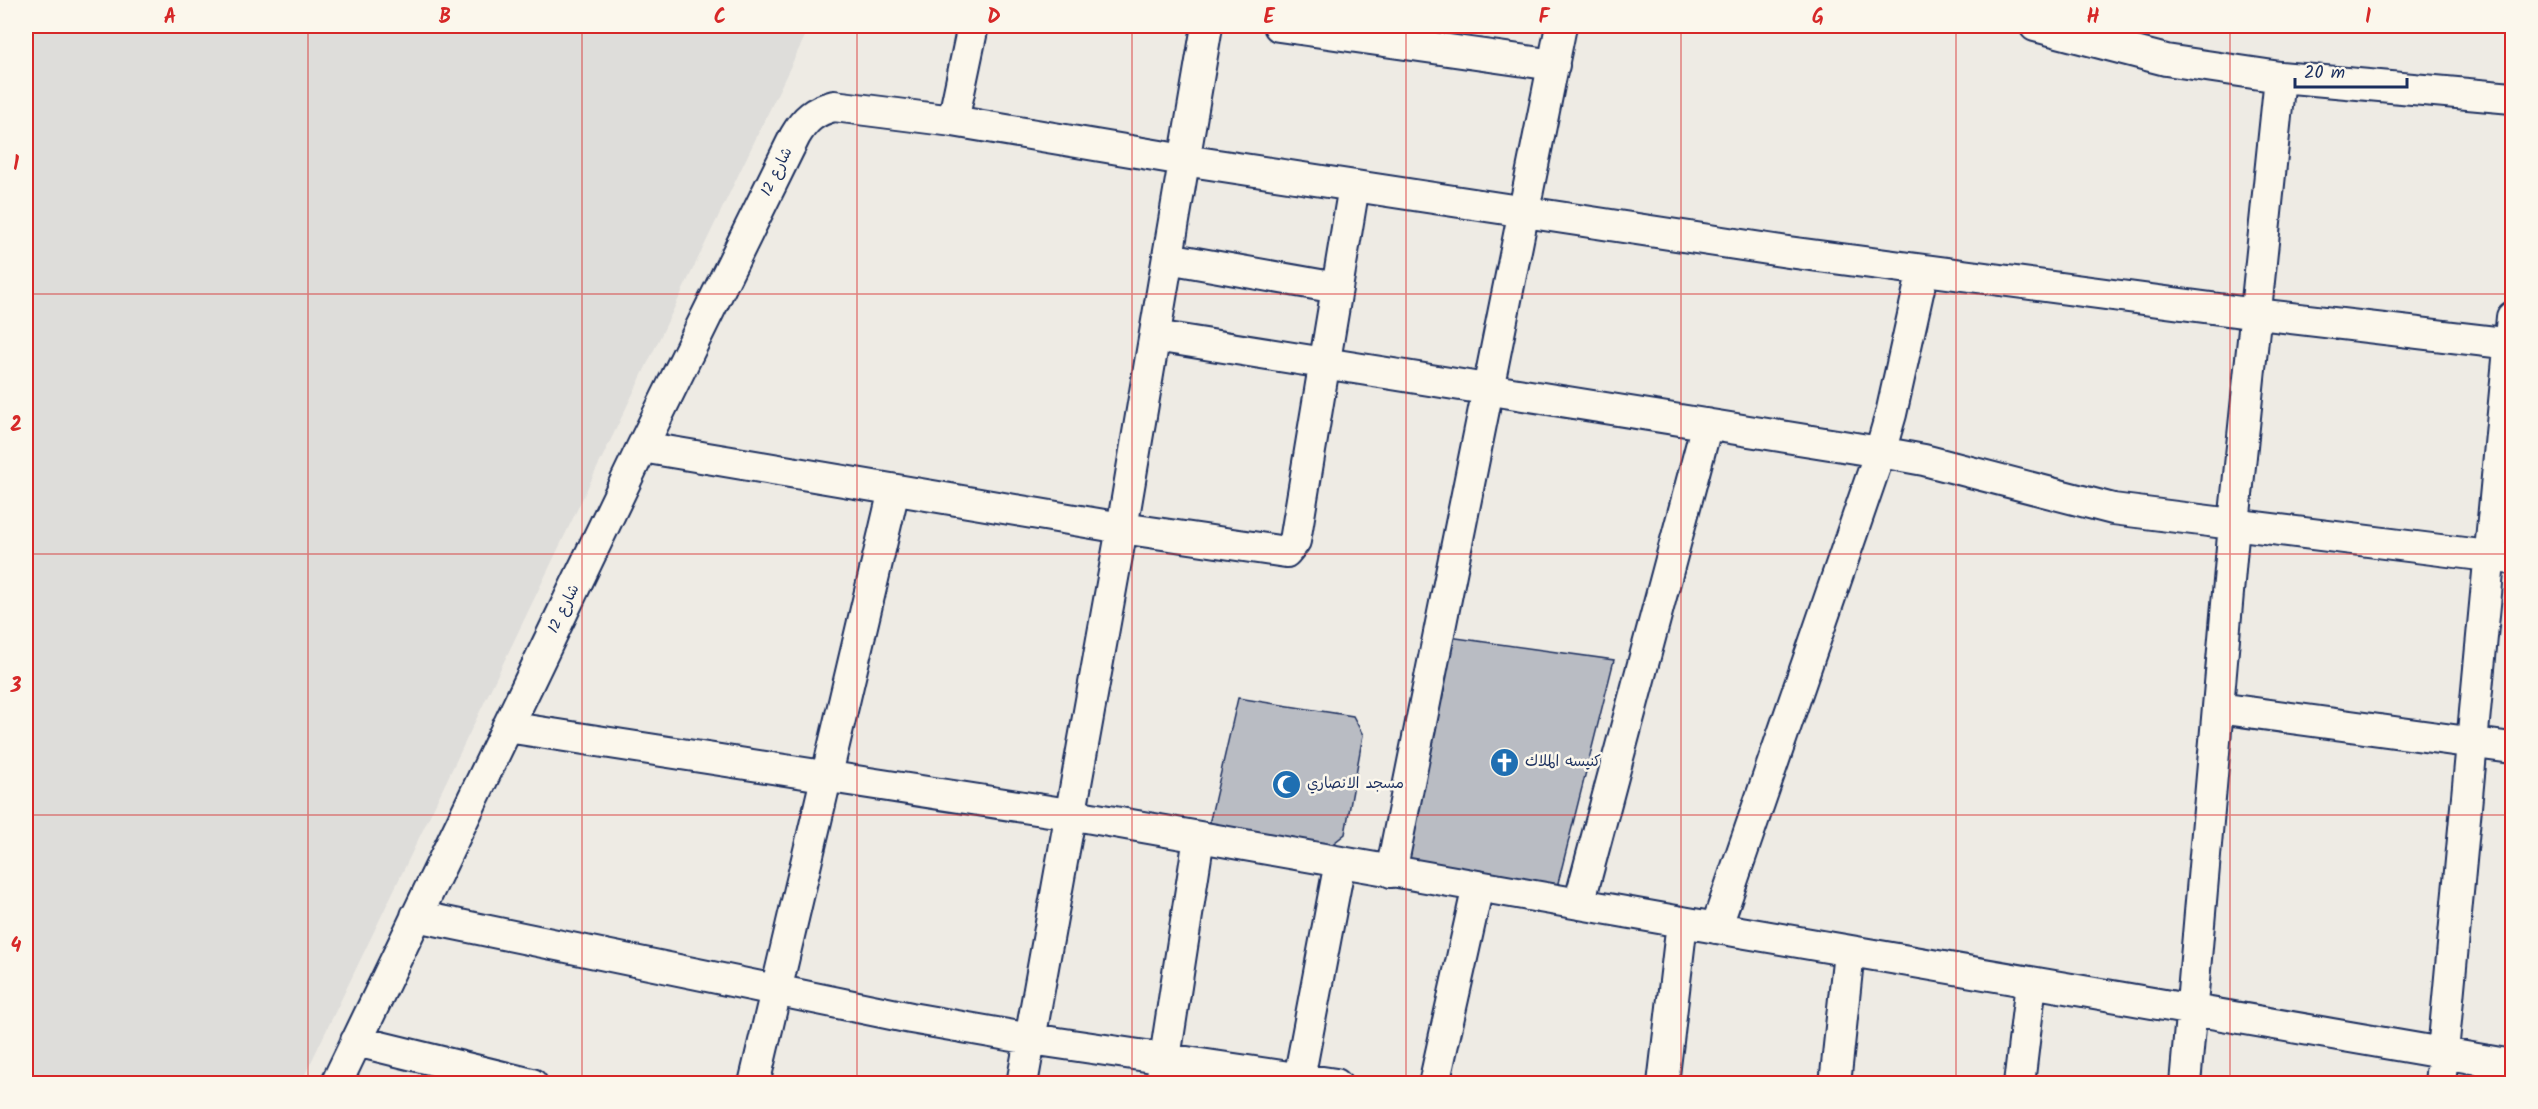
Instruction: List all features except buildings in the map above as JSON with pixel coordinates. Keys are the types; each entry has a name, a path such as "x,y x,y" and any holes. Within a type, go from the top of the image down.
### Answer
{"street":[{"path":"953,121 972,26"},
{"path":"1022,1083 1122,528 1207,26"},
{"path":"1279,26 1554,65"},
{"path":"1391,872 1562,26"},
{"path":"2035,26 2166,60 2280,77 2512,98"},
{"path":"2186,1083 2234,524 2280,77"},
{"name":"شارع 12","path":"336,1083 642,447 795,136 805,119 818,110 834,106 953,121 1524,213 1923,270 2257,314 2512,335"},
{"path":"642,447 1122,528 1286,552 1295,541 1354,186"},
{"path":"1168,258 1337,288"},
{"path":"1716,928 1880,452 1891,414 1923,270"},
{"path":"2440,1083 2472,742 2501,557 2512,335"},
{"path":"1155,336 1880,452 1924,460 2113,509 2501,557"},
{"path":"1579,904 1707,424"},
{"path":"754,1083 894,490"},
{"path":"2218,708 2512,747"},
{"path":"507,727 1069,814 1391,872 2512,1065"},
{"path":"1163,1071 1200,837"},
{"path":"1299,1081 1340,862"},
{"path":"1434,1083 1478,886"},
{"path":"416,916 776,992 1031,1039 1163,1071 1336,1083"},
{"path":"1662,1083 1682,922"},
{"path":"1835,1083 1849,951"},
{"path":"2019,1083 2031,983"},
{"path":"356,1041 532,1083"}],"shaded area":[{"path":"26,26 810,26 301,1083 26,1083"}],"place":[{"name":"كنيسه الملاك","path":"1504,762"},
{"name":"مسجد الانصاري","path":"1286,784"}]}
